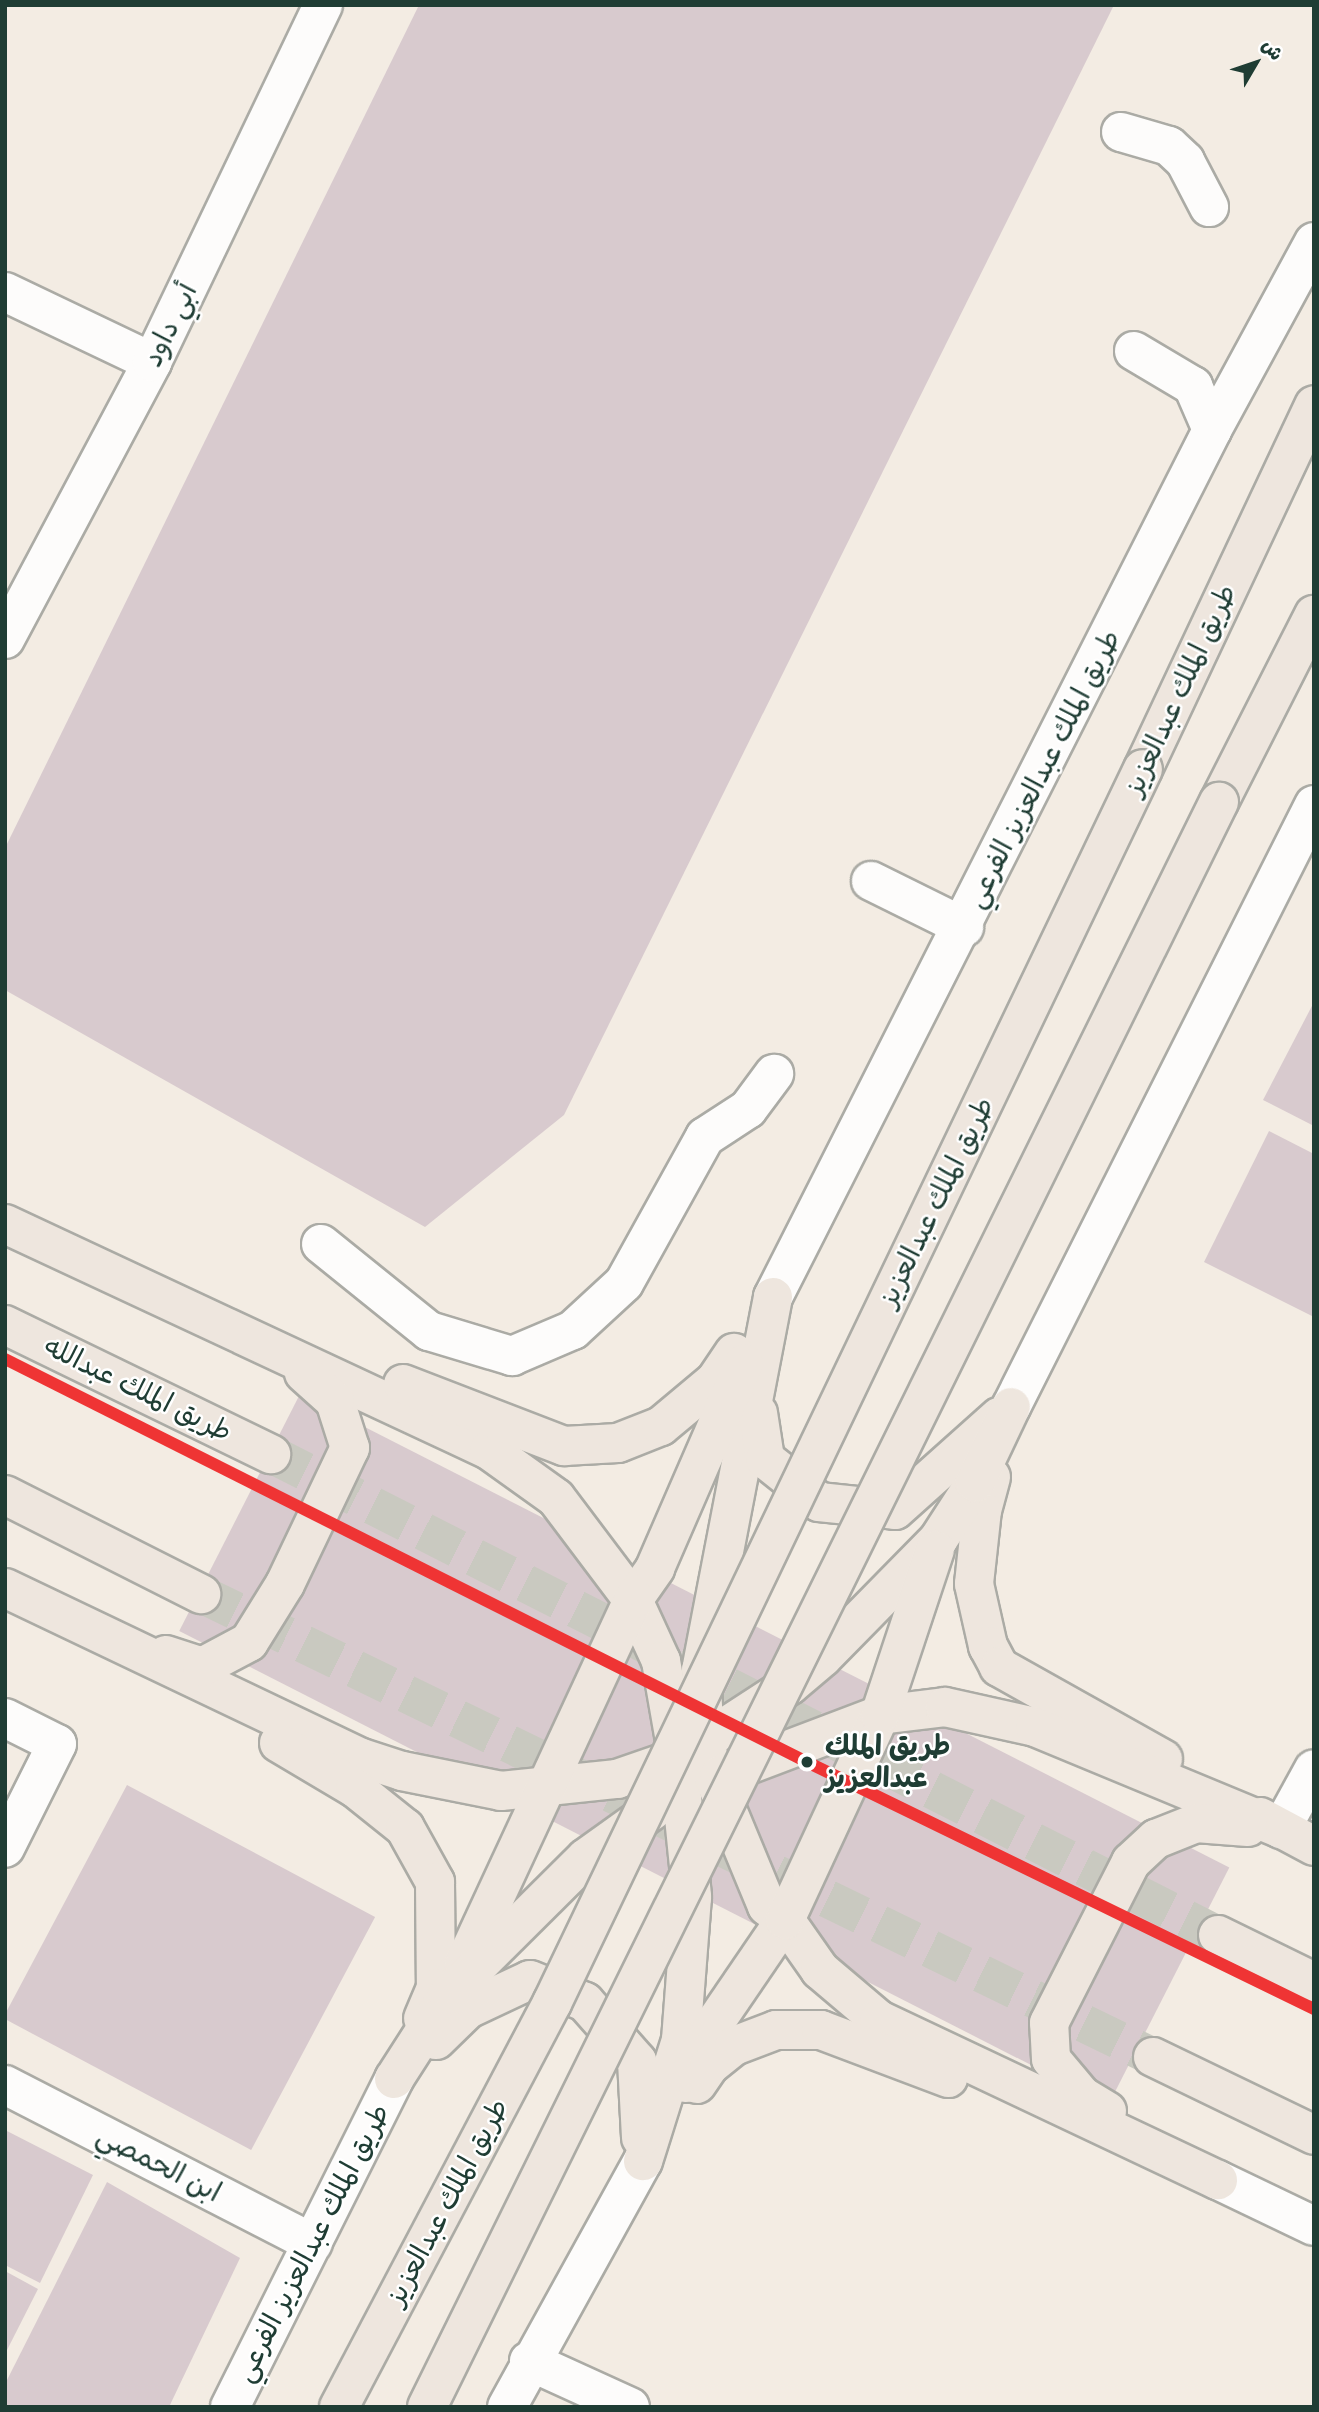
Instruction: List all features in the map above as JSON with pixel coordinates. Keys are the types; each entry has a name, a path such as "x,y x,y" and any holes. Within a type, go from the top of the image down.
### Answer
{"main road":[{"name":"طريق الملك عبدالعزيز","path":"339,2407 552,2003 1143,769 1314,405"},
{"path":"427,2407 1219,802 1314,615"},
{"path":"5,1224 489,1450 556,1498 633,1600 661,1661 695,1768 766,1906 785,1920 820,1970 879,2020 1218,2180"},
{"path":"113,1273 564,1446 618,1443 661,1426 715,1381 773,1297"},
{"path":"97,1634 202,1667 249,1642 285,1584 350,1448 335,1401 307,1374 113,1273"},
{"path":"773,1297 757,1427 765,1460 819,1502 895,1510 1011,1407"},
{"path":"394,2079 448,1995 549,1788 633,1600 655,1568 773,1297"},
{"path":"643,2161 681,2040 692,1897 695,1768 701,1670 773,1297"},
{"name":"طريق الملك عبدالله","path":"5,1325 271,1454"},
{"path":"448,1995 586,1858 815,1664 939,1540 975,1483 1011,1407"},
{"path":"1011,1407 982,1510 974,1584 988,1646 999,1667 1298,1838"},
{"path":"5,1495 201,1594"},
{"path":"643,2161 713,2024 785,1920 880,1715 939,1540"},
{"path":"5,1588 97,1634 375,1762 501,1791 549,1788 695,1768 880,1715 945,1707 1035,1727 1298,1838"},
{"path":"97,1634 355,1788 405,1828 435,1882 436,1988 394,2079"},
{"path":"1218,2180 1082,2096 1051,2059 1049,2023 1131,1862 1156,1839 1196,1824 1298,1838"},
{"path":"1218,1935 1314,1982"},
{"path":"394,2079 468,2009 530,1980 585,2002 636,2061 643,2161"},
{"path":"643,2161 709,2066 734,2046 776,2029 821,2030 1218,2180"},
{"path":"1153,2057 1314,2135"}],"street":[{"name":"أبي داود","path":"5,639 152,362 323,5"},
{"path":"1121,132 1169,146 1185,161 1209,207"},
{"name":"طريق الملك عبدالعزيز الفرعي","path":"773,1297 964,927 1212,430 1314,242"},
{"path":"5,292 152,362"},
{"path":"1134,351 1193,386 1212,430"},
{"path":"1011,1407 1311,818"},
{"path":"871,881 964,927"},
{"path":"321,1244 429,1331 512,1356 573,1330 624,1283 705,1137 748,1109 774,1074"},
{"path":"5,1718 57,1744 5,1849"},
{"path":"1298,1838 1314,1769"},
{"name":"طريق الملك عبدالعزيز الفرعي","path":"230,2407 394,2079"},
{"name":"ابن الحمصي","path":"5,2085 313,2243"},
{"path":"507,2407 529,2361 643,2161"},
{"path":"1218,2180 1314,2226"},
{"path":"529,2361 630,2407"}],"building":[{"path":"419,5 1114,5 564,1115 425,1227 5,990 5,848"},
{"path":"1314,1002 1314,1126 1263,1100"},
{"path":"1269,1131 1314,1154 1314,1317 1204,1262"},
{"name":"طريق الملك عبدالعزيز","path":"300,1394 1229,1868 1109,2105 179,1631"},
{"path":"127,1785 375,1917 251,2150 5,2019 5,2014"},
{"path":"5,2130 93,2175 40,2283 5,2265"},
{"path":"107,2182 240,2258 169,2407 5,2407 5,2384"},
{"path":"5,2271 38,2289 5,2354"}],"tunnel":[{"path":"271,1454 1218,1935"},
{"path":"201,1594 674,1824"},
{"path":"725,1849 1153,2057"}],"transit line":[{"path":"5,1359 809,1763 1314,2009"}],"place":[{"name":"طريق الملك عبدالعزيز","path":"807,1762"}]}
